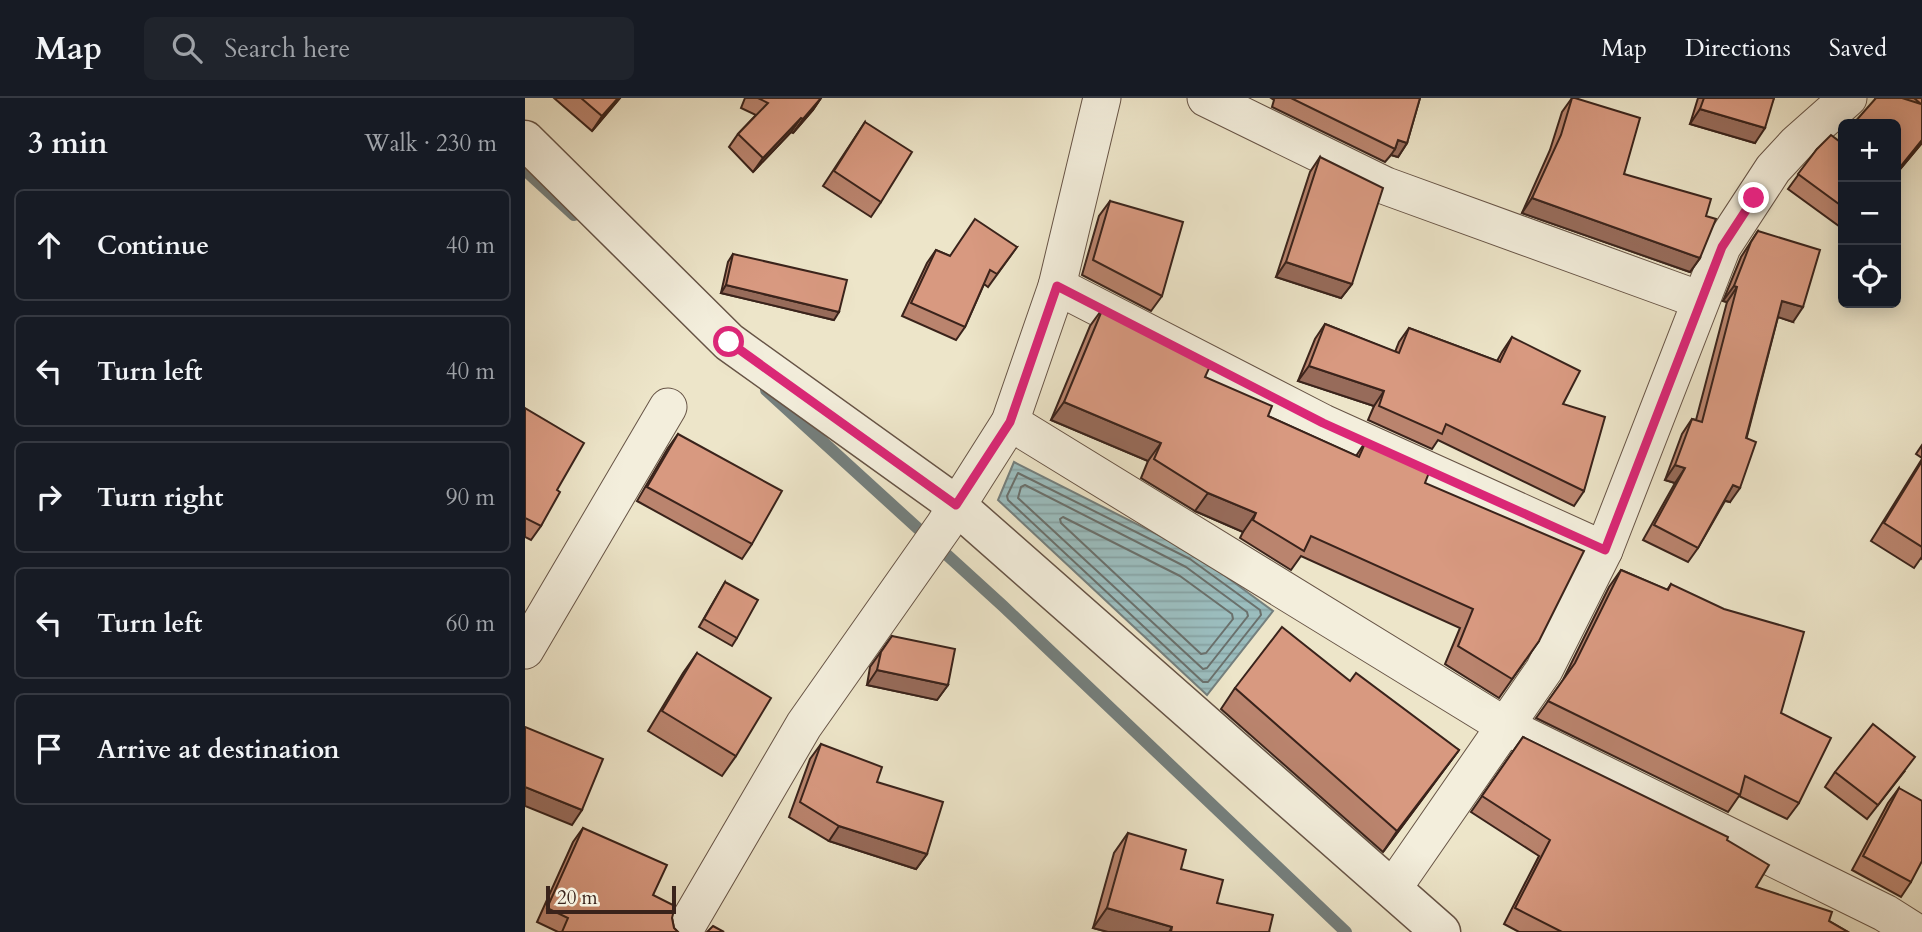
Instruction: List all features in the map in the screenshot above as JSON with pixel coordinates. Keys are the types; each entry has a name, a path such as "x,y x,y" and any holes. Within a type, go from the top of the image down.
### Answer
{"street":[{"path":"683,932 804,725 918,564 1010,422 1057,286 1102,98"},
{"path":"1206,98 1386,186 1700,300"},
{"path":"1394,888 1544,670 1605,550 1722,247 1773,169 1797,143 1848,98"},
{"path":"525,140 729,342 950,516 1394,888 1441,932"},
{"path":"1057,286 1323,423 1605,550"},
{"path":"525,650 669,407"},
{"path":"1010,422 1505,726 1876,923 1915,932"}],"water":[{"path":"1014,462 1194,553 1273,611 1207,695 998,500"}],"building":[{"path":"581,98 618,98 602,116"},
{"path":"758,98 821,98 763,158 738,134 768,103"},
{"path":"1291,98 1420,98 1407,143 1398,140 1395,149"},
{"path":"1572,98 1640,118 1624,174 1711,199 1706,216 1716,219 1700,258 1532,198 1561,135"},
{"path":"1704,98 1774,98 1765,128 1700,109"},
{"path":"1876,98 1902,98 1921,104 1914,98 1922,98 1922,140 1901,166 1901,119 1857,119"},
{"path":"865,122 912,152 881,202 834,171"},
{"path":"1831,135 1838,140 1838,203 1798,174"},
{"path":"1320,157 1383,188 1352,284 1286,262"},
{"path":"1110,201 1183,222 1162,296 1093,260"},
{"path":"975,219 1017,247 997,274 990,270 965,327 911,303 936,250 950,256"},
{"path":"1758,231 1820,250 1803,307 1782,301 1746,438 1756,442 1740,488 1733,485 1698,548 1654,525 1685,468 1675,465 1692,419 1702,422 1737,287 1734,286"},
{"path":"733,254 847,280 839,312 726,285"},
{"path":"1103,308 1152,333 1152,336 1211,364 1205,377 1272,406 1268,416 1359,457 1366,441 1430,470 1425,483 1584,551 1539,641 1512,679 1458,646 1473,609 1311,536 1304,551 1253,520 1256,513 1208,493 1154,459 1161,443 1064,402"},
{"path":"1325,324 1399,353 1409,328 1500,362 1512,337 1580,371 1563,404 1605,417 1584,491 1446,424 1442,434 1379,406 1384,391 1309,366"},
{"path":"525,408 584,443 557,490 560,492 541,526 525,518"},
{"path":"678,434 782,491 752,544 647,487"},
{"path":"1922,461 1922,547 1884,523"},
{"path":"1621,570 1668,590 1671,584 1724,609 1804,632 1781,713 1831,738 1799,803 1745,776 1740,795 1548,701 1575,663"},
{"path":"725,582 758,600 737,638 704,619"},
{"path":"1282,627 1350,681 1356,673 1459,750 1397,831 1235,688"},
{"path":"892,636 955,649 948,685 877,670 881,652"},
{"path":"697,653 771,698 736,756 662,711"},
{"path":"1873,724 1915,757 1878,805 1835,772"},
{"path":"525,727 603,759 582,810 525,787"},
{"path":"1523,737 1728,837 1727,840 1769,865 1756,887 1832,912 1829,921 1848,932 1562,932 1515,908 1550,840 1482,796"},
{"path":"821,744 882,767 877,782 943,802 927,854 839,826 800,802"},
{"path":"1899,788 1922,801 1922,861 1911,882 1863,856"},
{"path":"583,828 667,865 653,895 675,906 672,918 674,928 678,932 562,932 568,918 547,908"},
{"path":"1128,833 1186,850 1181,869 1223,880 1217,903 1273,915 1269,932 1171,932 1172,927 1107,908"},
{"path":"713,926 724,932 707,932"}],"waterway":[{"path":"525,170 574,215"},
{"path":"766,390 1003,606 1346,932"}],"route":[{"path":"729,342 956,505 1010,422 1057,286 1323,423 1605,550 1722,247 1754,198"}]}
